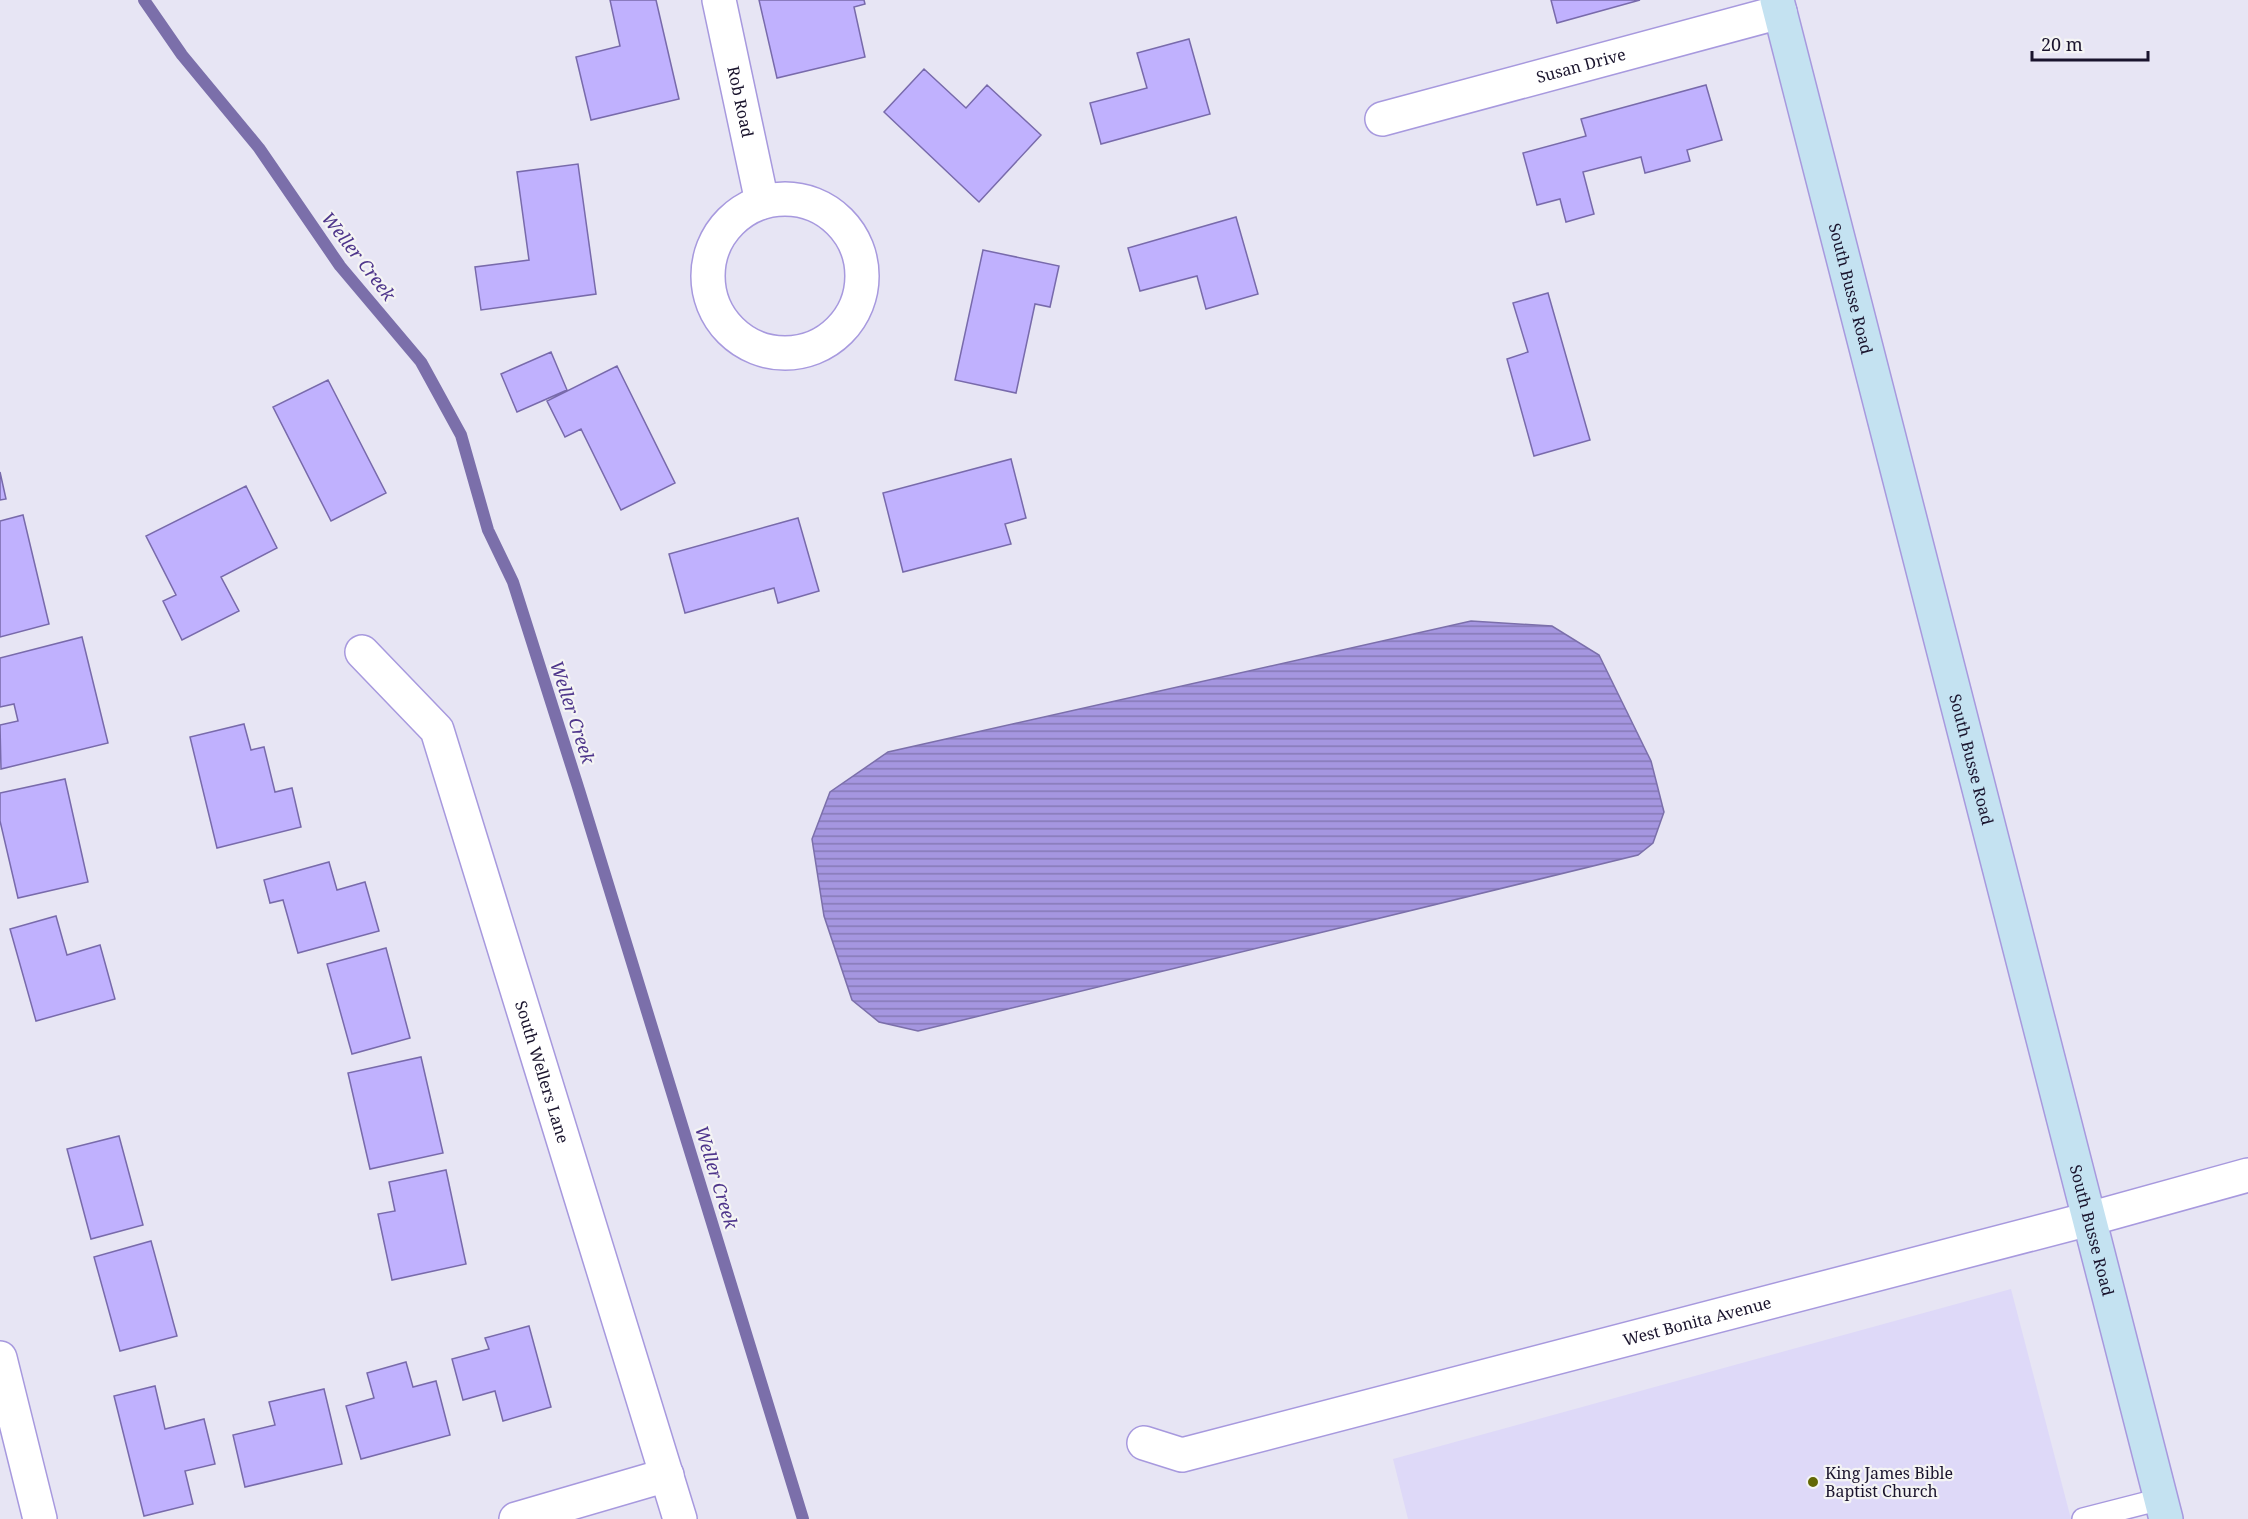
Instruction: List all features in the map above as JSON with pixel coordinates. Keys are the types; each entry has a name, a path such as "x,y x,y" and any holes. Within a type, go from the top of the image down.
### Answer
{"main road":[{"name":"South Busse Road","path":"1778,6 2164,1509"}],"street":[{"name":"Rob Road","path":"719,0 762,202"},
{"name":"Susan Drive","path":"1382,119 1778,6"},
{"path":"787,199 812,204 827,212 850,235 860,258 862,283 852,315 842,329 823,344 798,353 772,353 747,344 727,328 713,307 707,281 710,256 721,232 739,214 762,202 787,199"},
{"name":"South Wellers Lane","path":"362,652 436,730 680,1519"},
{"name":"West Bonita Avenue","path":"1144,1443 1182,1455 2089,1219 2248,1175"},
{"path":"0,1358 40,1519"},
{"path":"516,1519 667,1475"}],"lane":[{"path":"2083,1519 2164,1509"}],"shaded area":[{"path":"1471,621 1552,626 1599,655 1651,761 1664,812 1653,843 1638,855 918,1031 879,1022 852,1000 824,916 812,839 830,792 888,752"},
{"path":"2011,1289 2071,1519 1408,1519 1393,1459"}],"building":[{"path":"610,0 656,0 679,99 591,120 576,57 620,46"},
{"path":"759,0 864,0 865,4 854,7 865,57 777,78"},
{"path":"1551,0 1640,0 1557,23"},
{"path":"1189,39 1210,114 1101,144 1090,103 1147,88 1137,53"},
{"path":"924,69 966,108 987,85 1041,135 979,202 884,112"},
{"path":"1706,85 1722,140 1687,150 1690,161 1645,173 1641,157 1583,172 1594,214 1566,222 1560,199 1537,205 1523,153 1586,136 1581,119"},
{"path":"578,164 596,294 481,310 475,267 529,260 517,172"},
{"path":"1236,217 1258,294 1206,309 1197,276 1140,291 1128,248"},
{"path":"983,250 1059,266 1050,307 1035,304 1016,393 955,380"},
{"path":"1548,293 1590,440 1534,456 1507,359 1528,352 1513,303"},
{"path":"551,352 567,390 517,412 501,374"},
{"path":"617,366 675,483 621,510 581,429 565,437 547,401"},
{"path":"328,380 386,493 331,521 273,407"},
{"path":"1011,459 1026,518 1005,524 1011,544 903,572 883,493"},
{"path":"0,472 6,499 0,500"},
{"path":"246,486 277,548 221,577 239,611 182,640 163,601 176,595 146,536"},
{"path":"23,515 49,624 0,637 0,521"},
{"path":"798,518 819,591 778,603 774,588 685,613 669,554"},
{"path":"82,637 108,743 1,769 0,725 18,721 14,704 0,707 0,658"},
{"path":"244,724 251,750 264,747 275,792 292,788 301,827 217,848 190,737"},
{"path":"65,779 88,882 18,898 0,821 0,793"},
{"path":"329,862 337,890 365,882 379,931 298,953 283,900 270,903 264,880"},
{"path":"56,916 67,955 100,945 115,999 36,1021 10,929"},
{"path":"386,948 410,1038 352,1054 327,964"},
{"path":"421,1057 443,1153 370,1169 348,1073"},
{"path":"119,1136 143,1225 91,1239 67,1149"},
{"path":"446,1170 466,1264 392,1280 378,1214 395,1211 389,1182"},
{"path":"151,1241 177,1336 120,1351 94,1257"},
{"path":"529,1326 551,1407 503,1421 495,1391 463,1400 452,1359 489,1349 485,1338"},
{"path":"406,1362 413,1387 436,1381 450,1435 361,1459 346,1406 374,1398 367,1373"},
{"path":"155,1386 165,1429 204,1419 215,1464 185,1471 193,1504 144,1516 114,1396"},
{"path":"324,1389 342,1464 245,1487 233,1435 275,1425 269,1402"}],"waterway":[{"name":"Weller Creek","path":"144,0 182,55 259,148 340,266 421,362 461,435 488,530 513,582 579,790 803,1519"}],"place":[{"name":"King James Bible Baptist Church","path":"1813,1482"}]}
